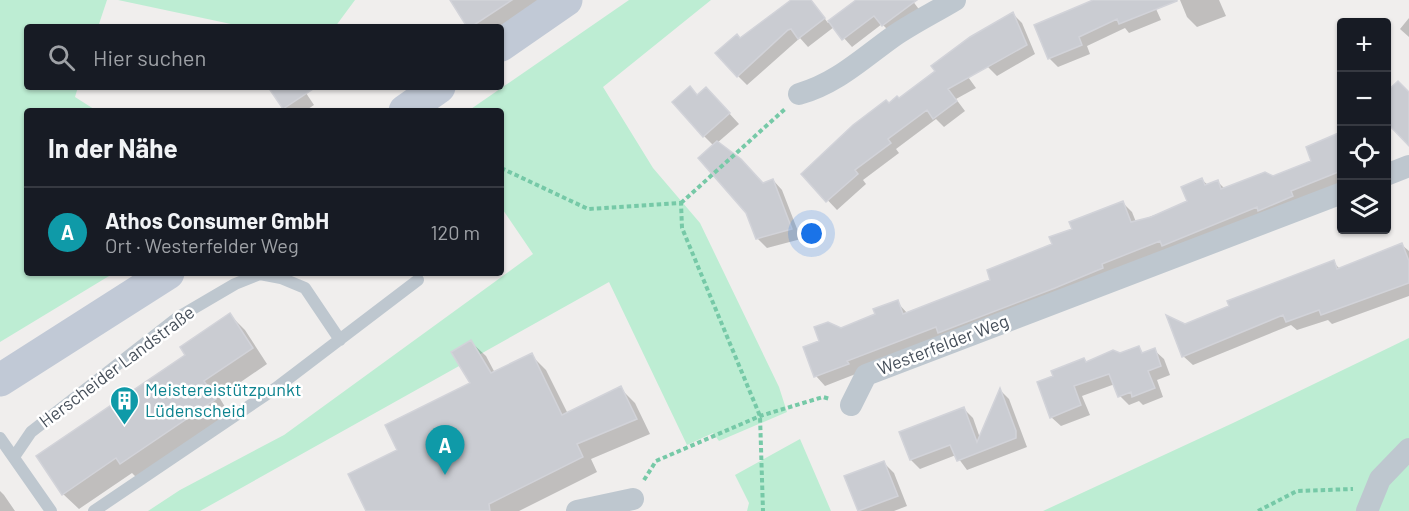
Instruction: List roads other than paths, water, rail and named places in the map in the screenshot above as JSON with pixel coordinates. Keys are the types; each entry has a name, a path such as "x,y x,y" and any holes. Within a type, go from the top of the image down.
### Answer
{"main road":[{"path":"504,43 566,0"},
{"path":"409,108 435,90"},
{"path":"0,380 163,276"}],"street":[{"path":"799,94 814,90 847,72 896,35 955,0"},
{"path":"1391,173 1409,166"},
{"name":"Westerfelder Weg","path":"851,405 866,375 1337,195"},
{"path":"1368,511 1380,479 1409,449"},
{"path":"577,511 633,499"}],"lane":[{"name":"Herscheider Landstraße","path":"14,457 31,432 177,318 235,284 255,276"},
{"name":"Herscheider Landstraße","path":"270,276 305,288 340,340"},
{"path":"94,511 276,388 418,280"},
{"path":"0,438 51,511"}],"place":[{"name":"Meistereistützpunkt Lüdenscheid","path":"124,426"},
{"name":"Athos Consumer GmbH","path":"445,475"}]}
